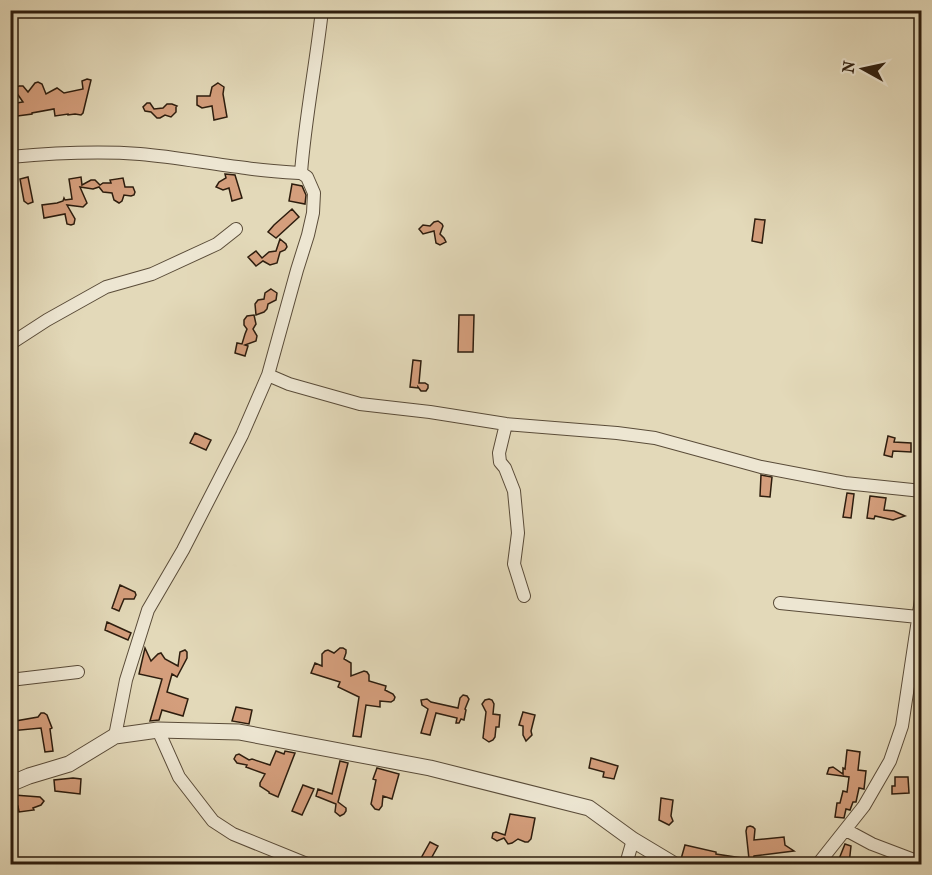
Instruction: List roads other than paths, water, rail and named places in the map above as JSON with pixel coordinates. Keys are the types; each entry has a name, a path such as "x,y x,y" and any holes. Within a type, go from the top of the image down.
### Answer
{"street":[{"path":"301,173 303,142 322,10"},
{"path":"10,157 50,153 104,152 193,160 301,173 307,177 314,193 313,213 308,235 268,375 242,435 183,550 148,610 126,680 115,736"},
{"path":"10,344 106,287 152,274 217,244 236,229"},
{"path":"268,375 289,384 360,404 506,424 656,438 761,467 844,483 921,491"},
{"path":"506,424 499,453 500,462 505,468 514,491 518,533 514,564 524,596"},
{"path":"818,864 864,806 890,761 902,726 920,613 921,593"},
{"path":"780,603 920,613"},
{"path":"10,680 78,672"},
{"path":"158,730 179,777 213,821 233,834 307,864"},
{"path":"10,784 69,764 115,736 158,730 239,732 430,768 589,808 633,840 673,864"},
{"path":"846,830 872,844 921,864"},
{"path":"626,864 633,840"}]}
